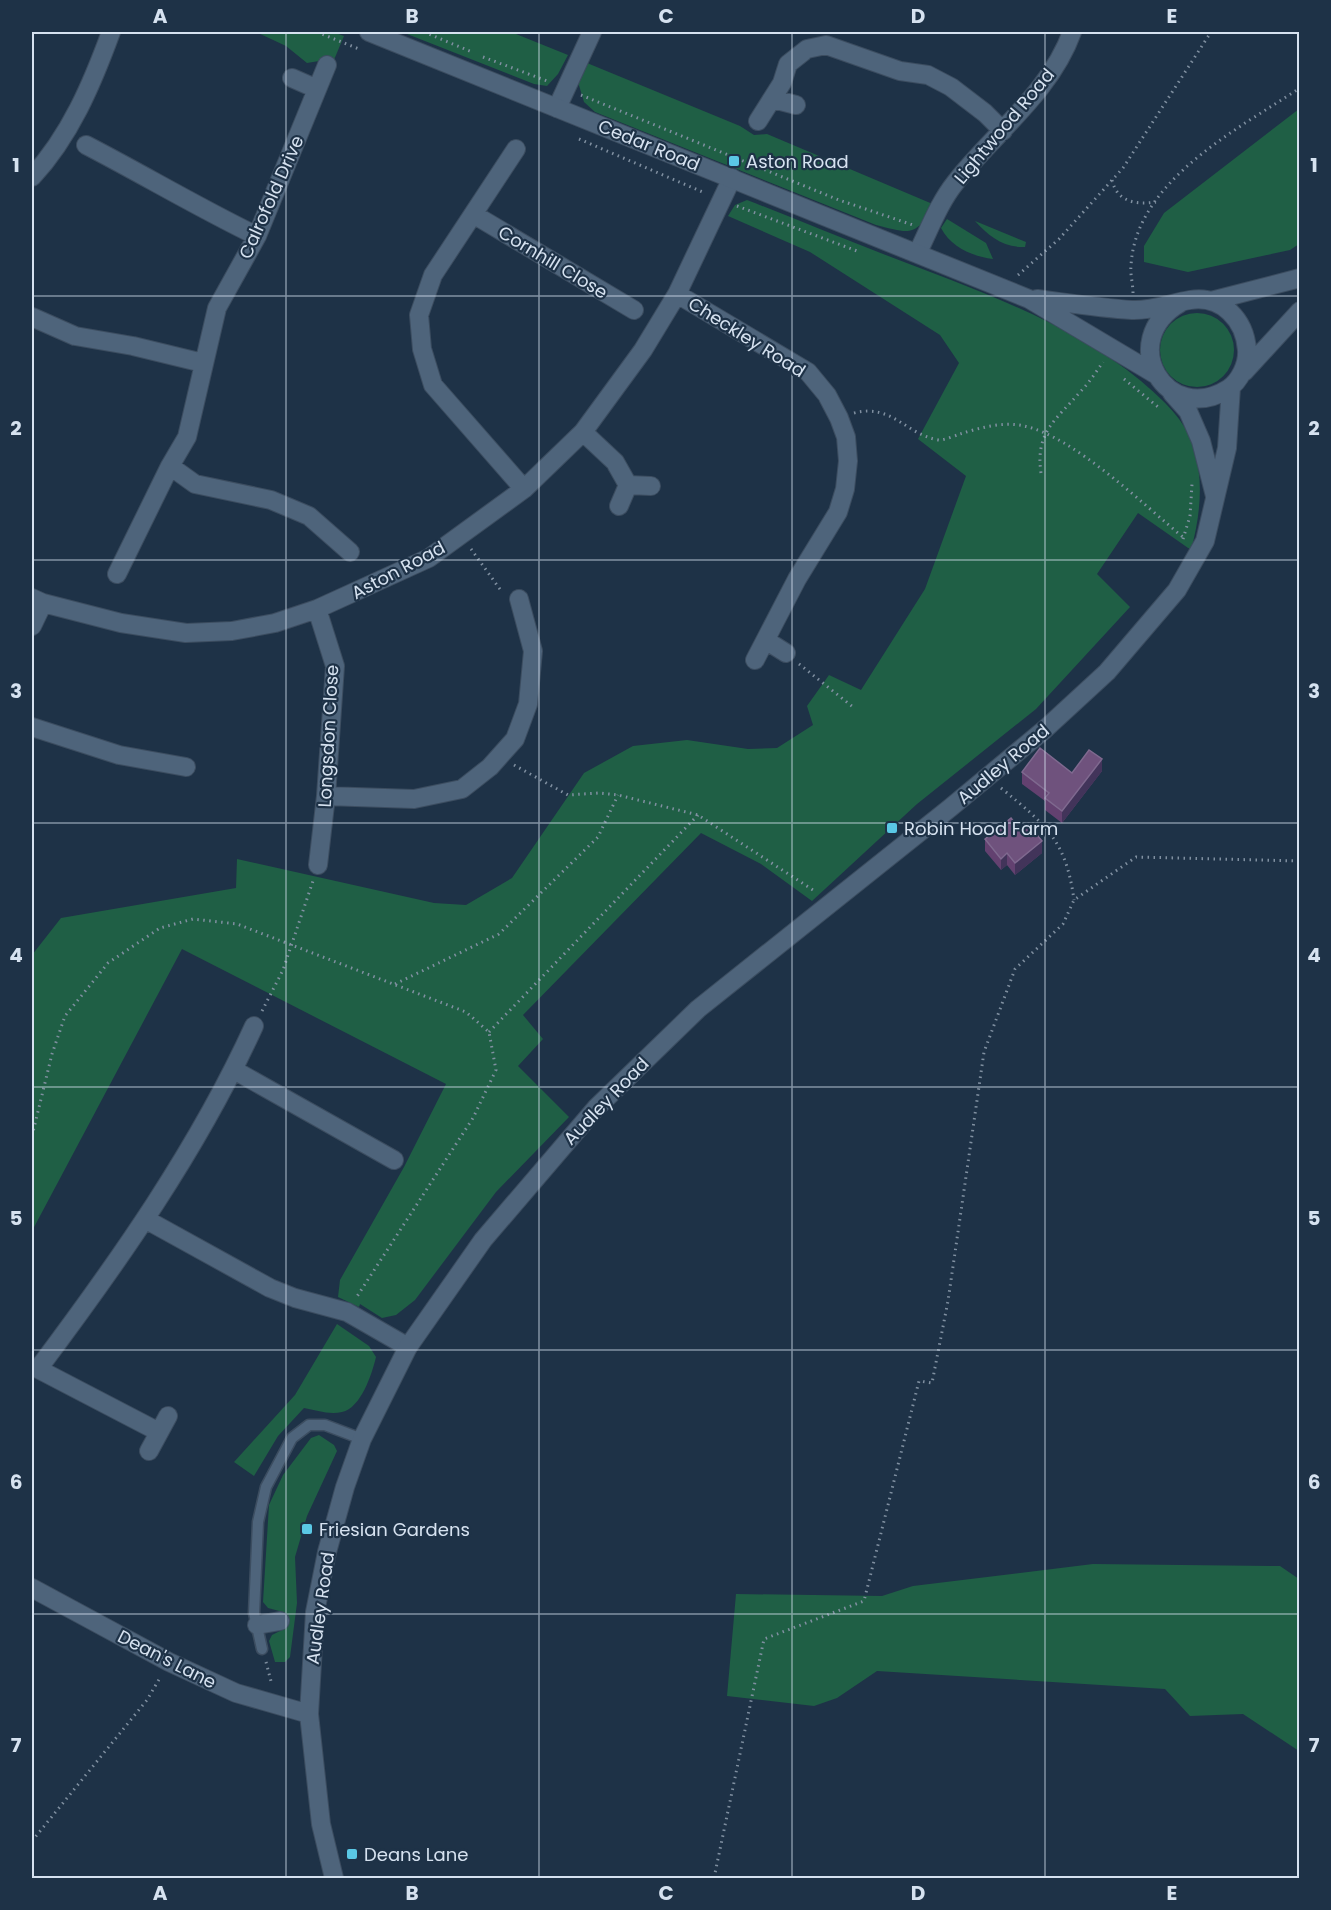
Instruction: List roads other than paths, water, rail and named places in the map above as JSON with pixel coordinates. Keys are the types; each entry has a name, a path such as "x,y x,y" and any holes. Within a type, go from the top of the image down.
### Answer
{"street":[{"path":"35,166 65,135 81,104 111,32"},
{"name":"Cedar Road","path":"369,32 918,252 1006,279 1029,299"},
{"path":"557,108 592,32"},
{"name":"Lightwood Road","path":"918,252 954,184 1003,131 1048,77 1065,51 1072,32"},
{"path":"758,122 773,99 788,64 807,49 826,45 900,70 928,75 951,87 1003,131"},
{"name":"Calrofold Drive","path":"117,574 170,466 187,437 217,308 257,236 327,65"},
{"path":"292,78 317,89"},
{"path":"773,99 796,105"},
{"path":"86,145 149,177 201,209 257,236"},
{"path":"516,149 433,275 419,315 422,349 433,384 524,489"},
{"name":"Aston Road","path":"37,600 121,623 186,633 232,631 275,624 317,609 429,558 524,489 582,432 643,351 677,294 732,178"},
{"name":"Cornhill Close","path":"473,214 634,310"},
{"path":"1029,299 1180,303 1192,300 1212,301 1299,278"},
{"name":"Checkley Road","path":"677,294 808,372 827,395 846,437 848,461 845,489 838,512 797,579 767,641 755,660"},
{"path":"1029,299 1109,356 1159,379 1179,395 1197,399 1215,396 1236,382 1299,311"},
{"path":"1212,301 1230,311 1239,321 1246,336 1248,357 1236,382"},
{"path":"1159,379 1150,359 1150,337 1158,320 1180,303"},
{"path":"33,323 75,336 133,346 203,363"},
{"name":"Audley Road","path":"1159,379 1188,411 1201,441 1216,500"},
{"name":"Audley Road","path":"334,1878 321,1824 309,1713 315,1612 345,1487 362,1439 408,1347 483,1240 596,1107 698,1009 988,777 1044,730 1107,672 1177,590 1205,541 1227,448 1236,382"},
{"path":"582,432 615,462 628,485"},
{"path":"170,466 195,484 272,500 309,516 350,552"},
{"path":"628,485 651,486"},
{"path":"619,506 628,485"},
{"path":"326,796 414,799 462,789 499,757 515,739 528,704 533,651 519,599"},
{"path":"32,627 37,600"},
{"name":"Longsdon Close","path":"317,609 335,666 326,796 318,865"},
{"path":"767,641 786,653"},
{"path":"32,727 119,755 186,767"},
{"path":"159,1432 34,1367 113,1268 145,1219 234,1070 254,1026"},
{"path":"234,1070 394,1160"},
{"path":"145,1219 270,1288 295,1298 347,1312 408,1347"},
{"path":"149,1451 168,1416"},
{"name":"Dean's Lane","path":"32,1588 169,1662 236,1693 309,1713"},
{"path":"257,1625 280,1621"}],"lane":[{"path":"262,1649 254,1613 258,1522 266,1487 292,1438 309,1425 325,1425 362,1439"}],"place":[{"name":"Aston Road","path":"734,161"},
{"name":"Robin Hood Farm","path":"892,828"},
{"name":"Friesian Gardens","path":"307,1529"},
{"name":"Deans Lane","path":"352,1854"}]}
